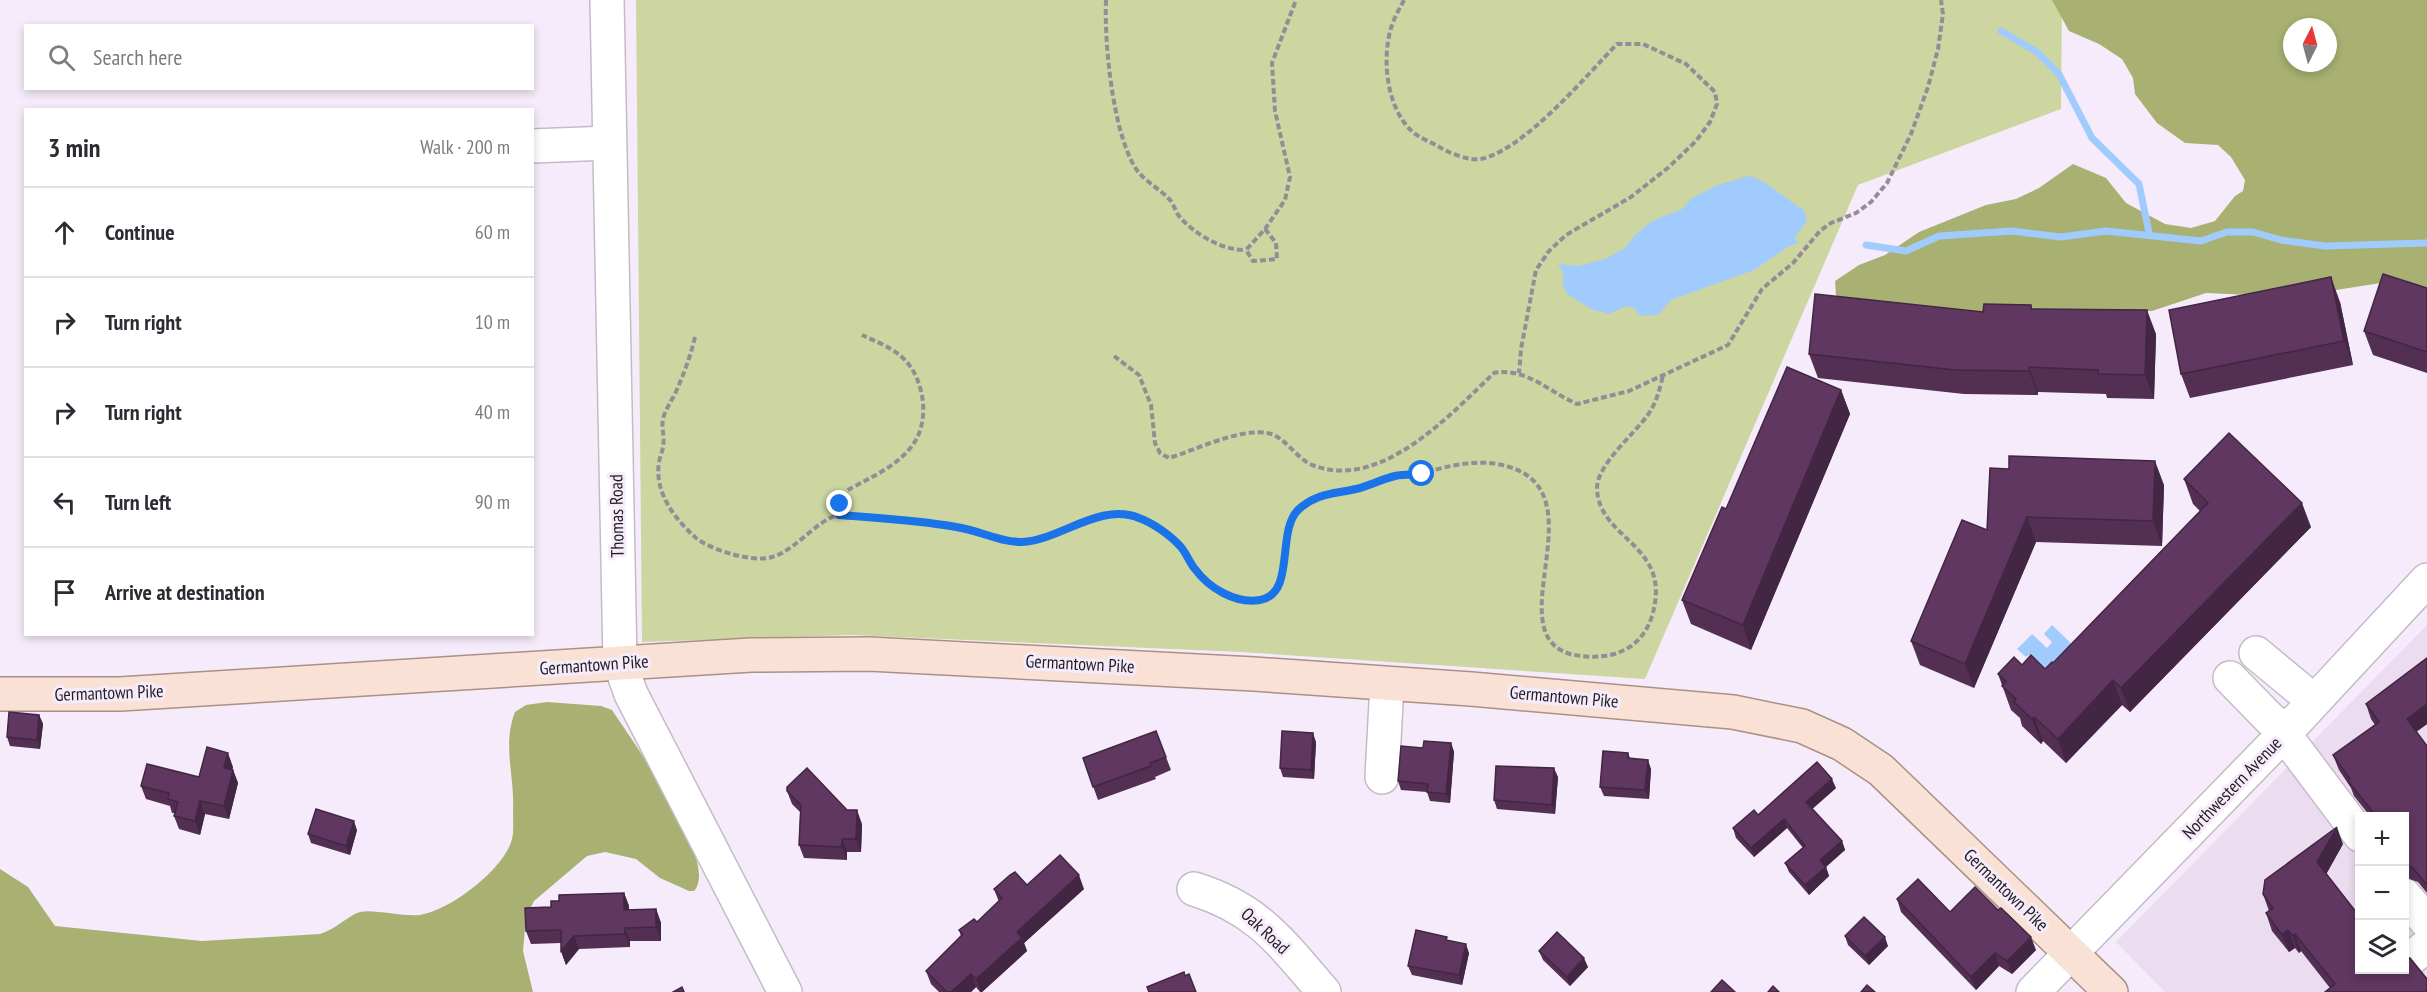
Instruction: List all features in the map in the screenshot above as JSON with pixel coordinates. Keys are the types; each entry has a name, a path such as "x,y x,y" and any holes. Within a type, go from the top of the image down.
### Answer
{"main road":[{"name":"Germantown Pike","path":"0,694 120,694 751,656 869,654 1161,668 1733,712 1802,726 1842,744 1881,770 2111,992"}],"street":[{"name":"Thomas Road","path":"607,0 620,663 631,694 785,992"},
{"path":"534,146 609,142"},
{"name":"Northwestern Avenue","path":"2033,992 2285,733 2427,580"},
{"path":"2256,653 2314,701"},
{"path":"2230,678 2285,733 2355,828"},
{"path":"1382,777 1387,684"},
{"name":"Oak Road","path":"1194,889 1234,904 1255,917 1324,992"},
{"path":"2409,908 2423,945"}],"path":[{"path":"1106,0 1106,59 1128,153 1139,173 1171,201 1179,216 1217,244 1235,250 1246,250 1265,229 1285,200 1290,177 1275,111 1272,63 1296,0"},
{"path":"1404,0 1392,26 1387,56 1390,92 1399,112 1413,132 1448,153 1480,160 1511,147 1560,103 1617,44 1643,44 1686,64 1715,92 1717,105 1710,122 1696,141 1631,197 1566,235 1536,270 1521,349 1519,373"},
{"path":"1114,356 1139,375 1147,390 1155,426 1155,443 1160,453 1169,458 1228,438 1268,433 1284,442 1302,460 1317,467 1339,470 1372,465 1397,455 1415,444 1494,373 1506,371 1519,373 1577,404 1629,390 1664,375 1728,345 1762,289 1793,263 1820,231 1831,223 1856,213 1871,202 1887,183 1911,134 1928,87 1938,50 1943,14 1941,0"},
{"path":"1246,250 1253,261 1277,260 1276,243 1265,229"},
{"path":"839,515 840,504 846,491 900,459 914,443 923,421 924,404 913,371 891,349 862,335"},
{"path":"695,337 679,386 664,412 661,428 664,443 659,460 658,477 675,519 703,544 725,552 771,558 809,536 824,522 839,515 960,527 1003,541 1022,542 1043,540 1092,518 1118,514 1138,517 1181,546 1195,570 1217,591 1247,602 1264,600 1280,585 1284,574 1288,525 1297,511 1312,500 1327,492 1356,489 1395,476 1422,474 1442,467 1496,464 1520,472 1538,486 1547,504 1551,534 1542,596 1542,613 1549,637 1558,650 1582,657 1608,655 1625,650 1638,640 1648,626 1657,588 1651,566 1611,521 1600,505 1598,480 1617,451 1650,413 1664,375"}],"shaded area":[{"path":"2427,625 2427,992 2165,992 2116,942"}],"green space":[{"path":"636,0 2062,0 2061,109 1858,185 1645,679 1241,652 852,635 642,642"},
{"path":"2052,0 2427,0 2427,291 2393,281 2292,297 2206,293 2152,311 1992,313 1845,307 1836,295 1835,281 1859,265 1885,255 1919,232 1986,205 2016,199 2039,188 2073,164 2106,178 2126,203 2165,224 2191,228 2215,221 2235,196 2243,191 2245,180 2231,157 2218,145 2185,143 2157,123 2135,94 2133,78 2122,59 2099,44 2069,31"},
{"path":"547,702 601,706 612,710 670,800 695,855 699,876 694,891 689,891 660,878 636,859 605,852 587,856 534,901 526,917 523,951 533,992 0,992 0,869 28,887 55,926 202,941 320,934 360,912 420,915 446,906 474,887 499,863 507,851 513,829 509,749 511,724 515,712 526,705"}],"water":[{"path":"1748,176 1754,177 1804,210 1807,221 1795,237 1798,243 1789,246 1754,270 1671,300 1658,315 1641,316 1634,308 1627,306 1609,314 1591,309 1567,294 1563,285 1563,272 1558,264 1578,266 1605,259 1625,248 1636,234 1652,221 1682,209 1692,198 1718,185"},
{"path":"2052,625 2077,649 2047,671 2029,655 2026,657 2017,649 2032,634 2047,648 2052,642 2044,634"}],"building":[{"path":"2383,274 2427,288 2427,352 2364,331"},
{"path":"2331,277 2344,341 2181,374 2169,310"},
{"path":"1815,294 1983,312 1984,304 2031,305 2031,309 2147,310 2145,375 2098,374 2098,370 2029,367 2029,371 1955,370 1809,354"},
{"path":"1787,367 1841,390 1743,625 1682,600 1722,507 1726,509"},
{"path":"2229,433 2302,503 2121,688 2113,680 2058,739 2014,702 2016,699 2002,686 2006,681 1998,674 2014,657 2022,665 2031,655 2045,669 2053,663 2208,503 2184,479"},
{"path":"2009,456 2155,461 2153,521 2027,517 1965,664 1911,641 1962,520 1987,530 1990,468 2009,469"},
{"path":"2427,658 2427,704 2407,719 2427,746 2427,885 2409,866 2409,812 2373,812 2348,781 2350,779 2333,755 2379,722 2366,704"},
{"path":"9,712 39,715 37,740 7,737"},
{"path":"1156,731 1166,757 1150,763 1151,766 1093,787 1083,758"},
{"path":"1282,731 1313,733 1311,770 1280,768"},
{"path":"1424,741 1451,743 1446,794 1427,792 1428,784 1398,781 1401,746 1423,748"},
{"path":"207,747 228,753 224,768 233,770 224,806 200,801 195,821 174,816 178,802 168,799 169,793 141,786 147,764 199,777"},
{"path":"1603,751 1628,753 1628,758 1648,760 1645,790 1600,787"},
{"path":"1817,762 1832,779 1806,802 1842,841 1820,860 1826,867 1805,885 1785,863 1805,846 1784,819 1751,848 1733,828 1754,810 1758,815"},
{"path":"1496,766 1554,768 1552,805 1494,800"},
{"path":"807,768 847,810 857,810 856,839 842,839 842,847 799,845 801,805 787,791 787,787"},
{"path":"316,809 354,821 346,846 308,834"},
{"path":"2337,827 2317,862 2355,911 2355,974 2409,974 2410,958 2427,979 2427,992 2325,992 2335,984 2295,934 2293,936 2288,930 2282,935 2266,913 2273,908 2263,894 2265,880"},
{"path":"1060,855 1079,875 1017,932 1022,938 976,979 971,974 951,992 947,992 926,971 963,934 959,930 974,919 977,922 1002,898 994,889 1010,875 1015,872 1027,885"},
{"path":"1918,879 1950,912 1975,887 1998,910 2001,908 2031,937 2007,961 1995,953 1971,977 1897,899"},
{"path":"624,893 624,910 656,909 656,927 625,928 625,934 574,936 561,951 561,930 526,931 525,908 551,907 551,901 559,901 559,895"},
{"path":"1864,917 1885,937 1865,956 1845,936"},
{"path":"1416,930 1466,944 1459,975 1408,966"},
{"path":"1557,932 1584,958 1567,977 1539,951"},
{"path":"1184,972 1185,976 1189,974 1196,992 1149,992 1147,987"},
{"path":"1722,980 1735,992 1711,992"},
{"path":"1867,985 1875,992 1861,992"},
{"path":"1773,986 1779,992 1768,992"},
{"path":"682,987 684,992 673,992"}],"waterway":[{"path":"2001,31 2037,52 2059,74 2092,138 2139,184 2149,233"},
{"path":"1866,245 1906,251 1939,236 2012,231 2061,237 2106,231 2201,241 2227,232 2253,232 2281,240 2325,246 2427,243"}],"route":[{"path":"840,504 839,515 960,527 1003,541 1022,542 1043,540 1092,518 1118,514 1138,517 1158,528 1181,546 1195,570 1217,591 1247,602 1264,600 1280,585 1284,574 1283,561 1288,525 1297,511 1312,500 1327,492 1356,489 1395,476 1422,474"}]}
